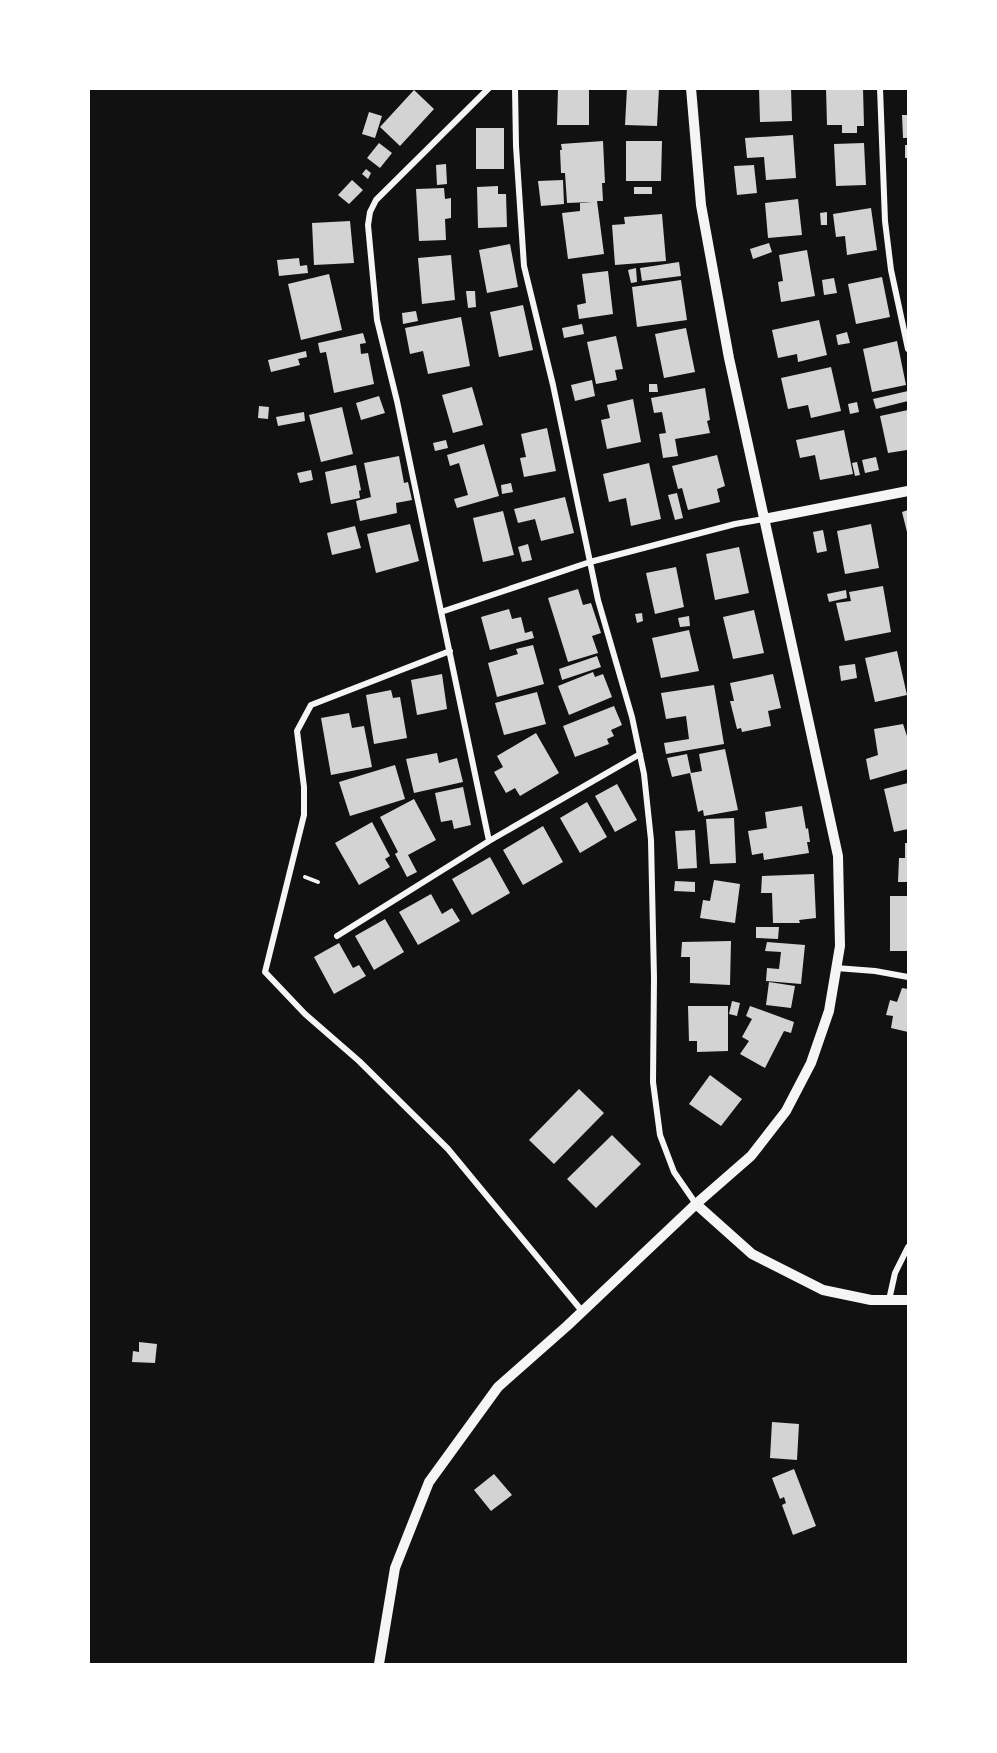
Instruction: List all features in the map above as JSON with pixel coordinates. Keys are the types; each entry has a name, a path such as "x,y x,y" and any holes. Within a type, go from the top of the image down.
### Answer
{"street":[{"path":"489,88 376,200 369,212 368,225 377,320 397,400 489,841"},
{"path":"515,88 516,146 524,266 553,385 598,600 632,717 644,774 651,840 654,978 653,1083 660,1136 674,1172 696,1204 752,1254 823,1290 871,1300 909,1300"},
{"path":"379,1665 394,1568 429,1482 498,1387 696,1204 752,1156 786,1111 811,1063 829,1011 840,945 838,856 729,358 701,205 691,88"},
{"path":"880,88 885,220 891,270 909,349"},
{"path":"441,612 590,562 735,524 909,491"},
{"path":"450,651 312,705 297,731 304,786 304,815 265,972 305,1014 359,1061 448,1149 582,1311"},
{"path":"337,936 489,841 639,754"},
{"path":"836,968 909,977"},
{"path":"889,1300 895,1273 909,1247"}],"building":[{"path":"558,88 589,88 589,125 557,125"},
{"path":"627,88 659,88 657,126 625,125"},
{"path":"759,88 791,88 792,121 760,122"},
{"path":"826,88 863,88 864,126 857,126 857,133 842,133 842,125 827,125"},
{"path":"414,90 434,109 400,146 380,127"},
{"path":"369,112 382,116 375,138 362,134"},
{"path":"902,115 908,115 908,138 903,138"},
{"path":"476,128 504,128 504,169 476,169"},
{"path":"793,135 796,178 766,180 764,157 747,158 745,138"},
{"path":"603,141 605,183 602,183 603,201 597,201 604,254 568,259 562,213 580,211 580,203 592,202 567,203 565,173 561,173 561,144"},
{"path":"626,141 662,141 661,181 626,181"},
{"path":"379,143 392,153 380,168 367,158"},
{"path":"864,143 866,185 836,186 834,144"},
{"path":"905,145 908,145 908,158 905,158"},
{"path":"446,164 447,184 437,185 436,165"},
{"path":"754,165 757,193 737,195 734,166"},
{"path":"366,169 371,173 368,179 362,174"},
{"path":"352,180 363,190 349,204 338,195"},
{"path":"563,180 564,204 541,206 538,181"},
{"path":"498,186 498,194 506,194 507,227 478,228 477,187"},
{"path":"634,187 652,187 652,194 634,194"},
{"path":"444,188 445,199 451,198 451,218 445,219 446,240 419,241 416,189"},
{"path":"798,199 802,235 768,238 765,203"},
{"path":"871,208 877,250 847,255 845,236 836,237 833,214"},
{"path":"827,212 827,225 821,225 820,213"},
{"path":"662,214 666,261 615,265 612,225 625,224 624,217"},
{"path":"350,221 354,263 314,265 312,223"},
{"path":"769,243 772,252 753,259 750,249"},
{"path":"510,244 518,287 487,293 479,250"},
{"path":"807,250 815,296 781,302 778,282 783,281 779,255"},
{"path":"451,255 455,300 422,304 418,258"},
{"path":"299,258 300,266 307,265 308,273 279,276 277,260"},
{"path":"679,262 681,276 642,281 640,268"},
{"path":"636,268 637,282 631,283 628,270"},
{"path":"608,271 613,314 579,319 577,305 586,303 582,274"},
{"path":"329,274 342,330 301,340 288,284"},
{"path":"882,277 890,317 856,324 848,284"},
{"path":"834,278 837,293 824,295 822,280"},
{"path":"681,280 687,320 637,327 632,287"},
{"path":"466,291 475,291 476,307 468,308"},
{"path":"523,305 533,350 499,357 490,312"},
{"path":"416,311 418,321 403,324 402,313"},
{"path":"461,317 470,366 428,374 423,351 410,354 405,328"},
{"path":"819,320 827,355 798,362 797,354 778,358 772,330"},
{"path":"582,324 584,334 564,338 562,328"},
{"path":"686,328 695,372 664,378 655,334"},
{"path":"847,332 850,343 838,345 836,335"},
{"path":"363,333 366,343 360,344 361,354 368,353 374,384 334,393 326,352 320,353 318,343"},
{"path":"616,336 623,369 615,370 617,380 596,384 587,342"},
{"path":"897,341 906,385 872,392 863,349"},
{"path":"306,351 307,357 298,359 300,365 271,372 268,360"},
{"path":"831,367 841,411 811,418 808,405 788,409 781,378"},
{"path":"592,380 595,396 575,401 571,385"},
{"path":"649,384 657,384 658,392 649,392"},
{"path":"472,387 483,425 453,433 442,395"},
{"path":"705,388 710,433 675,439 678,456 663,458 659,434 666,433 662,412 654,413 651,398"},
{"path":"908,391 908,401 876,409 873,399"},
{"path":"379,396 385,413 361,420 356,403"},
{"path":"633,399 641,442 607,449 601,420 610,418 607,405"},
{"path":"857,402 859,412 850,414 848,404"},
{"path":"259,406 269,407 268,419 258,418"},
{"path":"342,407 353,454 321,462 309,415"},
{"path":"908,410 908,454 907,450 888,453 880,416"},
{"path":"304,412 305,421 278,426 276,417"},
{"path":"547,428 556,471 524,477 520,458 526,457 521,434"},
{"path":"844,430 853,474 820,480 815,455 800,458 796,440"},
{"path":"446,440 448,448 435,451 433,443"},
{"path":"484,444 499,496 457,508 454,499 468,495 459,463 450,466 447,455"},
{"path":"717,455 725,486 717,489 720,502 688,510 682,488 678,489 672,466"},
{"path":"399,456 404,483 408,482 412,500 396,503 397,513 360,521 356,501 371,497 364,463"},
{"path":"876,457 879,470 865,473 862,460"},
{"path":"857,462 860,475 855,476 852,463"},
{"path":"649,463 661,519 631,526 626,498 609,502 603,474"},
{"path":"356,465 361,490 359,491 360,498 331,504 325,472"},
{"path":"311,470 313,480 300,483 297,473"},
{"path":"511,483 513,492 502,494 501,485"},
{"path":"677,493 683,518 675,520 668,495"},
{"path":"565,497 574,533 541,541 535,519 518,523 514,509"},
{"path":"908,510 908,536 902,512"},
{"path":"503,511 514,555 483,562 473,518"},
{"path":"410,524 419,561 376,573 367,534"},
{"path":"871,524 879,568 845,574 837,531"},
{"path":"355,526 361,548 332,555 327,533"},
{"path":"823,530 827,551 817,553 813,532"},
{"path":"528,544 532,560 522,562 518,547"},
{"path":"739,547 749,593 715,600 706,554"},
{"path":"676,567 684,607 655,614 646,573"},
{"path":"883,586 891,632 845,641 836,603 851,601 849,592"},
{"path":"578,589 583,605 591,603 601,633 592,636 598,653 568,662 548,598"},
{"path":"846,590 847,598 829,602 827,594"},
{"path":"509,609 512,619 521,617 525,633 532,631 534,638 490,650 481,617"},
{"path":"754,610 764,653 733,659 723,617"},
{"path":"642,613 643,621 637,623 635,614"},
{"path":"689,616 690,626 680,627 678,618"},
{"path":"689,630 699,671 661,678 652,638"},
{"path":"533,645 544,684 497,697 488,663 518,654 516,649"},
{"path":"897,651 907,695 875,702 865,658"},
{"path":"597,656 601,667 562,680 559,669"},
{"path":"855,664 857,678 841,681 839,666"},
{"path":"593,672 595,677 603,674 612,697 569,715 558,686"},
{"path":"442,674 447,709 417,715 411,680"},
{"path":"773,674 781,708 768,711 771,726 742,732 741,728 737,729 730,701 734,701 730,683"},
{"path":"714,685 724,744 666,754 664,743 689,739 686,716 666,719 661,693"},
{"path":"391,690 393,698 400,697 407,738 374,744 366,695"},
{"path":"537,692 546,724 504,735 495,703"},
{"path":"614,706 622,725 611,730 614,736 607,739 609,744 575,757 563,726"},
{"path":"349,713 352,728 364,726 372,767 331,775 321,718"},
{"path":"903,724 908,739 908,769 870,780 866,759 878,755 874,729"},
{"path":"536,733 559,773 520,796 515,788 506,793 494,772 503,767 497,756"},
{"path":"725,749 738,810 704,816 703,810 698,812 690,773 672,777 667,758 687,754 691,773 702,771 699,754"},
{"path":"437,753 439,763 457,758 463,782 414,793 406,759"},
{"path":"395,765 405,799 350,816 339,782"},
{"path":"908,783 908,829 894,832 884,789"},
{"path":"617,784 637,820 615,832 595,796"},
{"path":"463,787 471,825 454,829 452,820 441,822 435,793"},
{"path":"414,799 436,840 408,855 417,872 407,877 395,854 398,852 380,817"},
{"path":"587,802 607,837 580,853 560,818"},
{"path":"802,806 806,829 808,828 809,853 764,860 763,853 752,855 748,831 767,828 765,812"},
{"path":"734,818 736,863 710,864 706,819"},
{"path":"372,822 390,856 385,859 390,867 359,885 335,843"},
{"path":"543,826 563,862 523,885 503,850"},
{"path":"695,830 697,868 678,869 675,831"},
{"path":"905,843 908,843 908,882 898,882 899,858 905,858"},
{"path":"490,857 510,893 472,915 452,879"},
{"path":"814,874 816,918 799,920 800,923 773,923 772,893 761,893 762,876"},
{"path":"714,880 740,884 735,923 700,918 703,900 710,901"},
{"path":"675,881 695,882 695,892 674,891"},
{"path":"431,894 442,914 452,908 460,921 418,945 399,912"},
{"path":"890,896 908,896 908,951 890,951"},
{"path":"385,919 404,952 374,970 355,936"},
{"path":"756,927 779,927 778,939 756,938"},
{"path":"731,941 730,985 690,983 690,957 681,957 682,942"},
{"path":"767,942 805,945 801,984 766,981 767,968 779,969 781,952 765,951"},
{"path":"339,943 353,968 359,965 366,976 334,994 314,957"},
{"path":"769,982 795,986 791,1008 766,1005"},
{"path":"902,988 908,989 908,1032 891,1028 893,1016 886,1015 890,1000 897,1002"},
{"path":"732,1001 740,1003 737,1016 729,1014"},
{"path":"688,1006 728,1006 728,1051 697,1052 697,1041 689,1041"},
{"path":"750,1006 794,1022 791,1033 784,1031 765,1068 740,1054 749,1041 742,1037 752,1019 746,1016"},
{"path":"710,1075 742,1099 721,1126 689,1104"},
{"path":"579,1089 604,1113 554,1164 529,1140"},
{"path":"612,1135 641,1164 596,1208 567,1179"},
{"path":"139,1342 157,1344 155,1363 132,1362 133,1351 139,1352"},
{"path":"772,1422 799,1424 797,1460 770,1458"},
{"path":"794,1469 816,1526 793,1535 782,1505 786,1503 784,1497 780,1499 772,1478"},
{"path":"494,1474 512,1495 491,1511 474,1490"}]}
